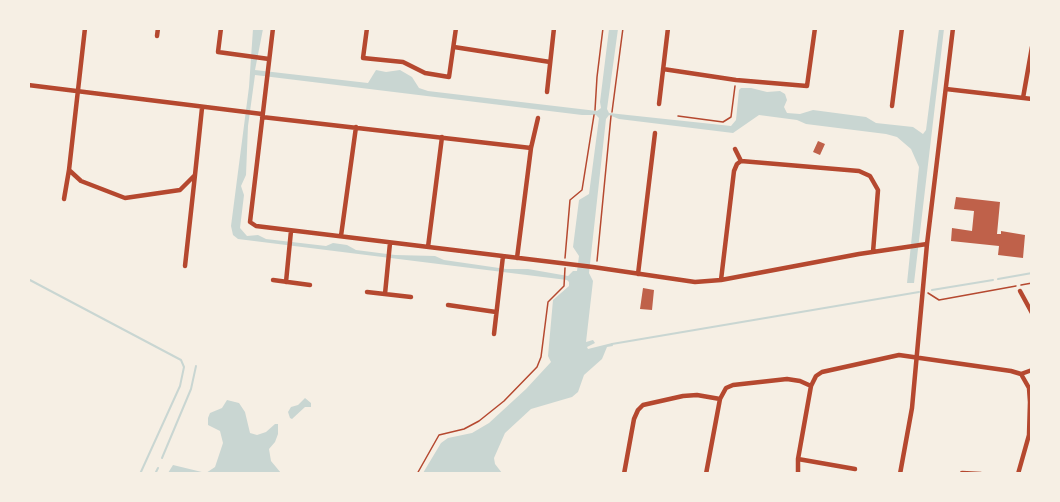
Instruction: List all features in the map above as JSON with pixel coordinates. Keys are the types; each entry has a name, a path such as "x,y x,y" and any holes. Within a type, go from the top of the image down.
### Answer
{"street":[{"path":"64,199 85,28"},
{"path":"157,36 158,28"},
{"path":"221,28 218,52 258,58 268,62"},
{"path":"273,28 250,222 254,225 695,282 721,280 927,244"},
{"path":"367,28 363,58 403,62 425,74 449,76 456,28"},
{"path":"547,92 554,28"},
{"path":"659,104 668,28"},
{"path":"663,69 736,80 807,86 815,28"},
{"path":"892,106 902,28"},
{"path":"900,474 912,408 922,289 953,28"},
{"path":"453,47 550,62"},
{"path":"1023,98 1032,47"},
{"path":"28,85 531,148"},
{"path":"946,90 1032,99"},
{"path":"185,266 202,108"},
{"path":"517,258 531,148 538,118"},
{"path":"341,236 356,127"},
{"path":"638,273 655,133"},
{"path":"428,247 442,137"},
{"path":"735,149 741,161"},
{"path":"721,280 734,171 741,161 859,171 870,176 878,190 873,252"},
{"path":"69,170 81,181 125,198 180,190 195,175"},
{"path":"286,282 291,231"},
{"path":"385,294 390,243"},
{"path":"494,334 503,256"},
{"path":"273,280 310,285"},
{"path":"1020,291 1032,313"},
{"path":"367,292 411,297"},
{"path":"448,305 496,312"},
{"path":"798,474 798,459 811,386 816,376 822,372 894,356 1021,374 1032,370"},
{"path":"1018,474 1029,435 1030,402 1029,388 1021,374"},
{"path":"706,474 720,399 725,389 733,385 787,379 811,386"},
{"path":"624,474 634,420 641,406 683,396 697,395 720,399"},
{"path":"798,459 855,469"},
{"path":"962,473 981,474"}],"path":[{"path":"595,110 603,28"},
{"path":"612,112 623,28"},
{"path":"678,116 723,122 731,117 736,80"},
{"path":"568,264 565,243 570,200 582,190 594,115"},
{"path":"595,268 612,116"},
{"path":"417,474 439,435 464,429 479,421 509,396 537,367 541,357 548,302 564,286 565,273"},
{"path":"922,289 939,300 1032,283"}],"shaded area":[{"path":"253,29 263,29 255,70 368,83 376,70 386,72 400,70 412,77 419,88 428,91 597,111 601,108 609,29 618,29 607,109 609,113 731,126 736,120 739,90 751,88 767,92 780,91 785,94 787,100 784,107 787,113 800,114 813,110 866,117 876,123 913,127 923,134 926,130 939,29 944,29 914,283 907,283 919,167 911,149 897,137 759,115 733,133 619,119 609,115 606,119 589,273 593,281 586,342 593,340 595,343 587,347 588,349 612,343 613,346 607,347 602,359 584,375 578,392 572,397 531,409 505,433 494,458 495,464 502,473 423,473 441,443 448,438 472,433 489,423 551,362 548,356 553,300 569,286 569,282 238,239 233,235 231,226 249,87","holes":["255,75 596,115 599,118 589,194 579,200 573,247 579,256 577,271 573,271 568,276 528,269 506,269 444,260 435,256 395,255 356,250 347,245 333,243 326,246 266,239 258,235 247,236 240,228 244,195 241,186 246,175 248,126"]},
{"path":"305,398 311,403 311,407 305,407 292,419 290,418 288,412 291,407 298,405"},
{"path":"227,400 239,403 245,412 250,433 257,435 278,424 278,434 269,449 271,461 281,473 206,473 215,467 223,443 220,431 208,425 208,418 210,413 222,408"},
{"path":"173,465 206,473 168,473"}],"building":[{"path":"818,141 825,144 820,155 813,152"},
{"path":"956,197 1000,202 997,234 1001,234 1001,231 1025,235 1023,258 998,255 999,246 951,241 952,228 972,231 974,211 954,209"},
{"path":"643,288 654,290 652,310 640,309"}],"waterway":[{"path":"998,279 1032,273"},
{"path":"28,279 181,360 184,367 180,386 140,474"},
{"path":"932,290 993,280"},
{"path":"612,344 919,292"},
{"path":"162,458 191,389 196,366"},
{"path":"155,474 158,468"}]}
